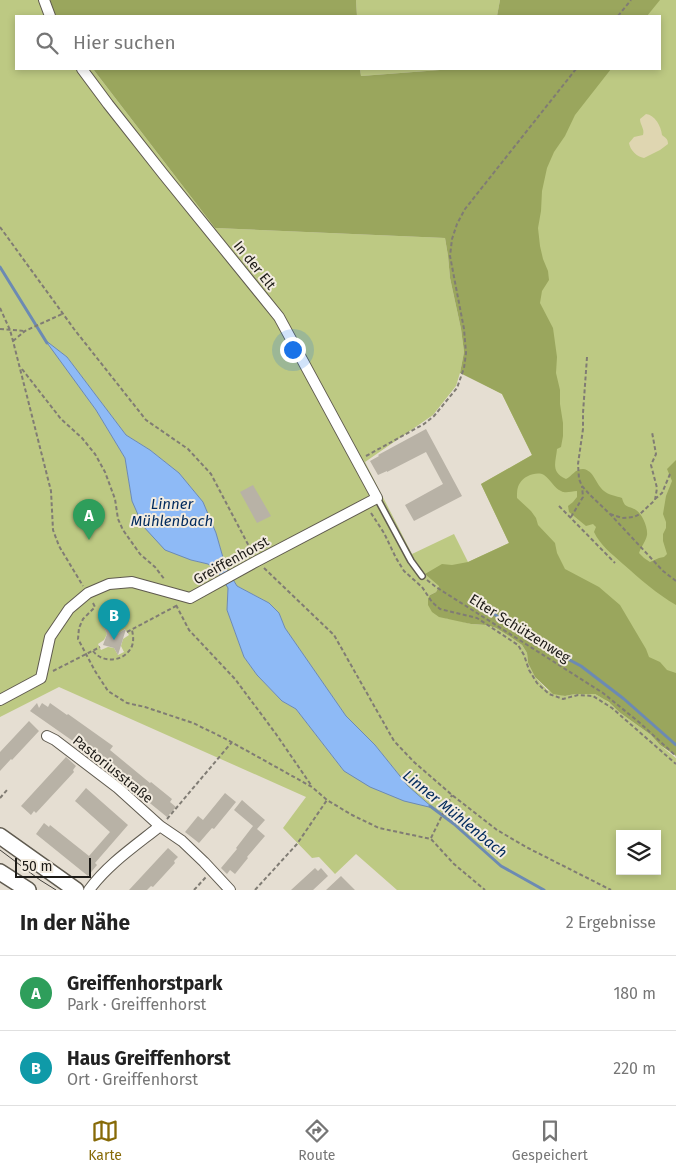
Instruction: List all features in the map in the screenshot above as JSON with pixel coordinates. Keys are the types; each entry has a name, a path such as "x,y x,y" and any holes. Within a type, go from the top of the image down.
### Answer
{"main road":[{"path":"0,836 76,890"},
{"path":"0,872 28,890"}],"street":[{"path":"44,0 50,15"},
{"name":"In der Elt","path":"83,70 279,317 358,461 376,498"},
{"name":"Greiffenhorst","path":"41,678 50,637 69,609 88,592 108,584 132,582 190,598 376,498"},
{"path":"0,700 41,678"},
{"name":"Pastoriusstraße","path":"47,736 118,788 160,826 182,841 230,890"},
{"path":"89,890 124,853 160,826"}],"lane":[{"path":"376,498 411,561 422,576"}],"path":[{"path":"619,15 631,0"},
{"path":"358,461 424,424 434,416 457,388 464,368 466,353 464,328 450,256 452,239 457,224 466,209 575,70"},
{"path":"0,227 62,314 146,420 188,449 211,474 257,561 334,635 394,740 414,762 497,830 611,890"},
{"path":"0,308 10,330 51,491 53,530 59,546 88,592 95,607 83,619 79,628 78,639 95,671 108,690 127,703 193,723 232,742 312,787 327,800 352,815 379,828 431,839 454,864 485,890"},
{"path":"13,341 25,331 62,314"},
{"path":"0,329 25,331"},
{"path":"571,517 583,497 578,464 583,429 587,357"},
{"path":"20,368 61,419 96,454 116,499 118,519 124,530 140,554 164,577 172,593"},
{"path":"652,432 656,454 651,465 657,488 655,500"},
{"path":"610,514 622,518 634,517 640,514 662,493 670,474"},
{"path":"582,486 663,571 676,581"},
{"path":"366,504 404,571 422,586 432,602 440,609 477,618 518,646 537,683 550,694 564,699 578,696 593,696 612,708 676,764"},
{"path":"560,506 615,562"},
{"name":"Elter Schützenweg","path":"422,576 436,587 603,693 640,722 676,756"},
{"path":"127,632 176,606 189,630 235,679 312,787"},
{"path":"93,651 101,658 119,659 132,646 134,639 132,630"},
{"path":"41,678 100,647"},
{"path":"160,826 232,742"},
{"path":"0,798 7,790"},
{"path":"431,839 452,795"},
{"path":"255,890 297,844 327,800"},
{"path":"194,890 212,870"}],"green space":[{"path":"0,0 50,0 56,15 15,15 15,70 94,70 215,228 445,238 450,278 464,352 456,386 433,415 365,462 412,554 454,534 468,562 509,543 481,484 532,455 502,394 468,376 583,70 661,70 661,15 625,15 637,0 676,0 676,751 665,741 611,704 651,735 676,758 676,890 397,890 356,854 335,874 319,857 312,858 283,828 306,797 59,687 0,717","holes":["47,342 67,357 126,435 150,450 179,473 203,502 216,533 226,568 237,586 269,603 279,613 285,628 346,716 375,745 408,786 431,807 344,771 296,709 282,701 257,675 244,657 227,610 228,588 217,570 208,564 191,560 132,501 125,458 96,410","439,586 604,699 595,694 565,696 547,690 535,677 528,663 527,653 522,645 496,628 447,619 430,595 436,592","109,624 113,631 119,633 125,629 129,635 123,639 121,646 124,652 118,655 114,648 108,647 101,650 98,644 104,640 107,634 104,627"]},
{"path":"50,0 356,0 357,15 56,15"},
{"path":"356,0 500,0 497,15 357,15"},
{"path":"500,0 660,0 648,15 497,15"},
{"path":"94,70 360,70 361,76 440,70 610,70 575,115 565,136 554,152 547,168 542,191 538,228 540,246 549,280 542,291 540,303 553,328 557,357 556,373 560,390 563,423 561,447 557,449 555,466 558,473 566,479 578,470 587,470 604,491 622,498 626,505 640,514 647,528 647,535 639,553 650,562 667,554 663,541 666,522 663,514 666,496 672,481 667,469 676,460 676,605 629,570 607,549 594,532 596,527 593,524 586,526 569,512 568,506 577,497 577,491 563,492 556,488 544,475 534,474 524,478 520,483 517,498 531,511 538,525 555,543 557,553 565,569 599,587 620,605 649,657 660,662 667,670 676,673 676,756 619,712 609,702 595,694 565,696 553,694 535,677 528,663 527,653 522,645 496,628 439,617 432,612 428,605 430,595 436,592 439,586 425,574 442,564 452,565 468,562 509,543 481,484 532,455 502,394 460,373 464,352 450,278 445,238 215,228"},
{"path":"360,70 440,70 361,76"}],"sand":[{"path":"646,114 652,116 657,121 662,135 667,139 668,144 644,158 634,153 629,143 634,137 643,135 640,119"}],"water":[{"name":"Linner Mühlenbach","path":"45,340 67,357 126,435 150,450 179,473 203,502 216,533 226,568 237,586 269,603 279,613 285,628 346,716 375,745 408,786 433,808 404,801 370,787 344,771 296,709 282,701 257,675 244,657 227,610 228,588 217,570 208,564 165,550 143,526 132,501 125,458 96,410"}],"building":[{"path":"426,429 462,496 414,521 405,505 443,484 426,452 378,475 370,461"},
{"path":"253,485 271,516 257,523 240,492"},
{"path":"104,615 115,635 126,629 118,655 114,648 103,645 107,634 99,617"},
{"path":"37,703 39,708 42,703 48,707 50,703 113,746 110,750 172,799 170,802 176,807 167,817 108,769 110,767 30,711"},
{"path":"29,721 39,731 0,771 0,752"},
{"path":"66,757 76,766 73,770 74,772 36,813 34,811 31,815 21,806"},
{"path":"86,788 128,825 95,863 97,865 88,876 36,834 44,823 49,827 50,825 89,856 110,832 75,801"},
{"path":"225,793 236,802 214,829 212,828 199,843 185,832 198,816 203,820"},
{"path":"242,800 265,820 257,829 265,836 235,874 230,870 227,874 221,868 253,826 234,810"},
{"path":"168,848 178,857 174,861 175,863 153,887 151,886 147,890 129,890"},
{"path":"315,868 318,871 321,868 328,876 313,890 291,890"},
{"path":"341,876 355,890 326,890"}],"waterway":[{"name":"Linner Mühlenbach","path":"0,267 47,343"},
{"path":"480,604 528,638 581,666 624,699 676,745"},
{"name":"Linner Mühlenbach","path":"430,806 454,824 501,866 544,890"}],"tram line":[{"path":"0,850 56,890"}],"place":[{"name":"Greiffenhorstpark","path":"89,540"},
{"name":"Haus Greiffenhorst","path":"114,640"}]}
